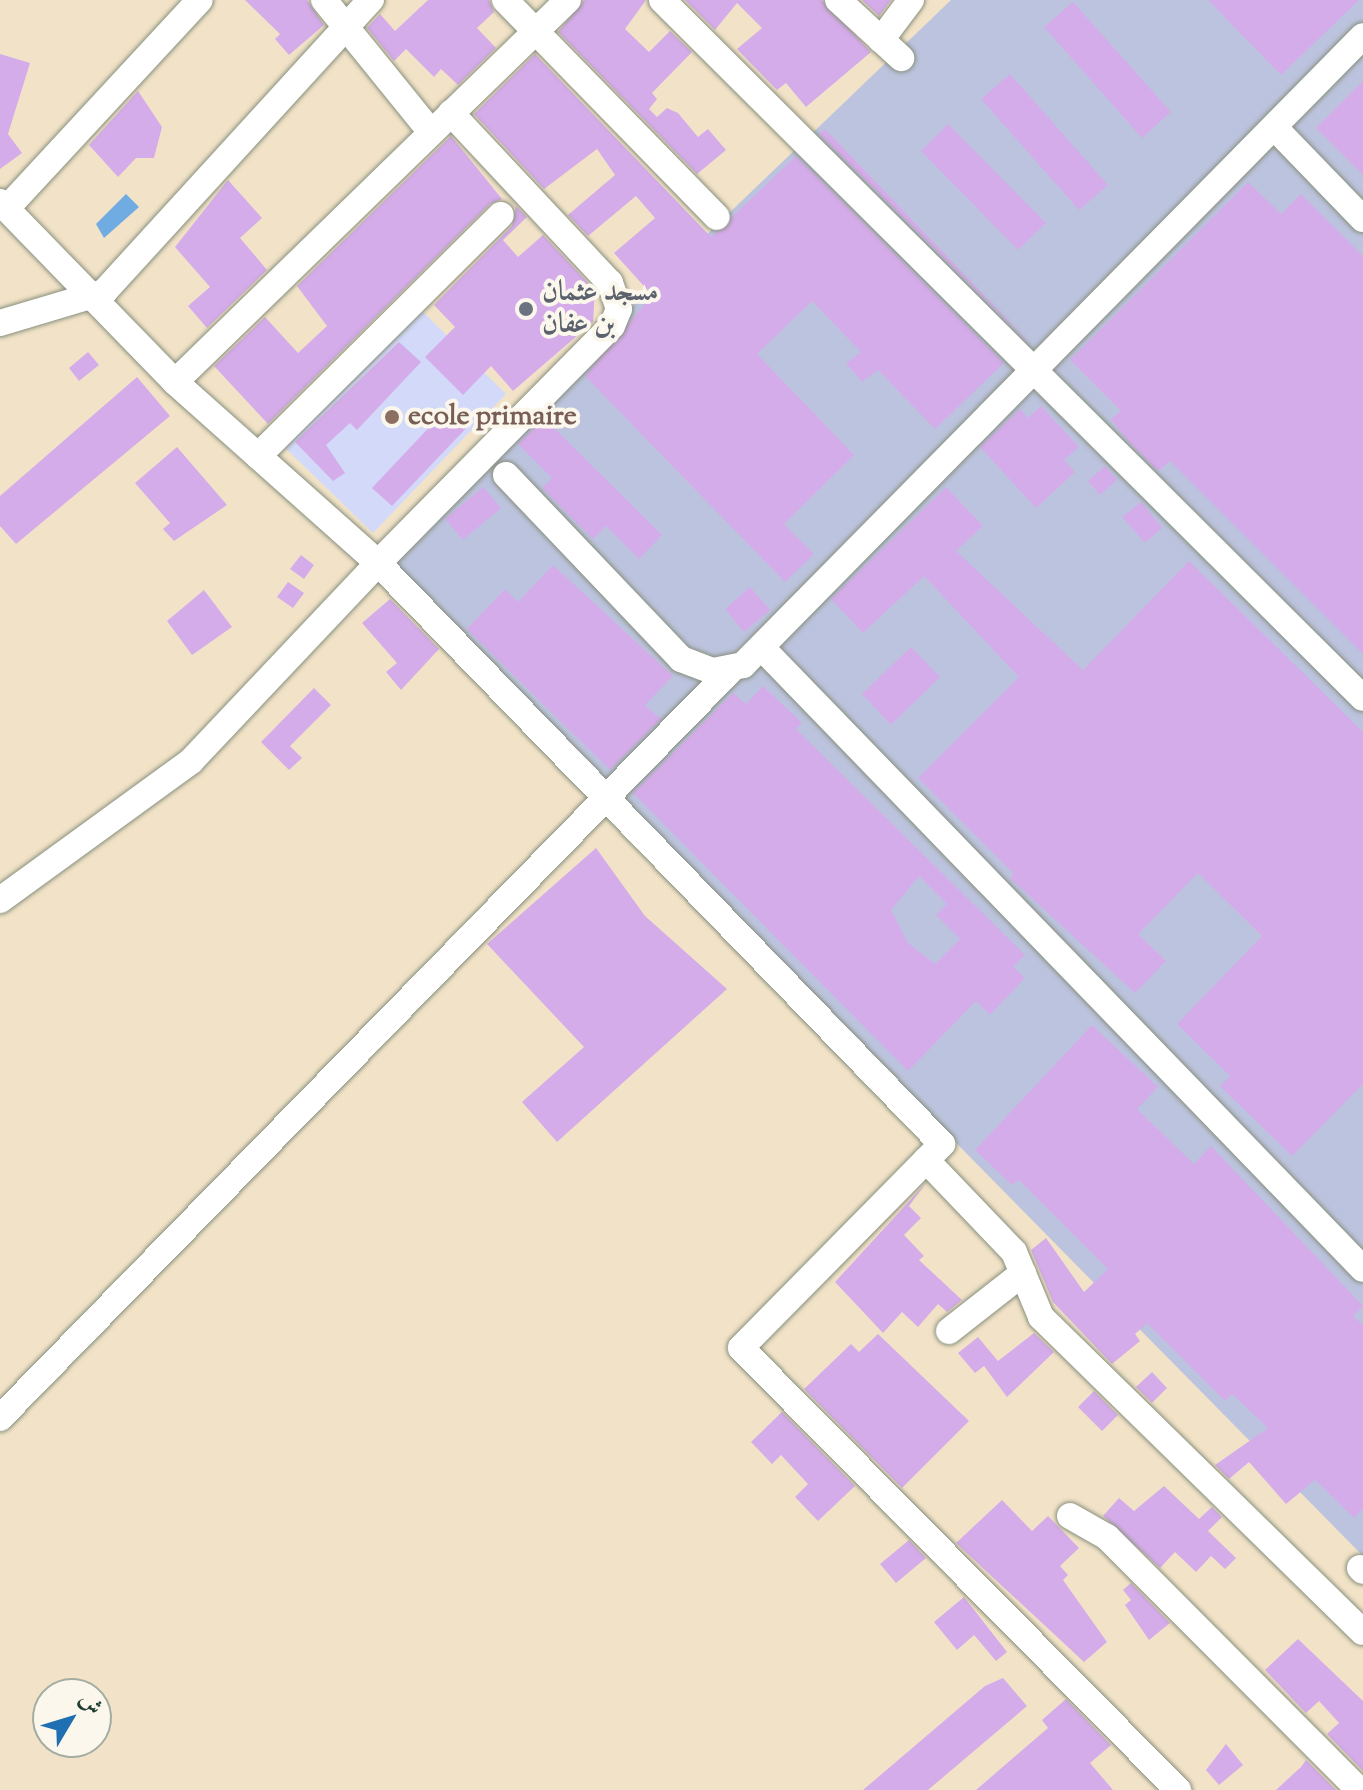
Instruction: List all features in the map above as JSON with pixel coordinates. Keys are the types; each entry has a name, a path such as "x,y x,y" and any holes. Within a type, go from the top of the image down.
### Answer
{"street":[{"path":"200,0 4,204 88,295 175,382 378,563 942,1144 741,1348 1178,1790"},
{"path":"324,0 431,132"},
{"path":"0,323 104,292 348,29 371,0"},
{"path":"505,0 532,35 717,217"},
{"path":"175,382 568,0"},
{"path":"662,0 1038,370 1363,698"},
{"path":"838,0 901,58"},
{"path":"881,40 911,0"},
{"path":"0,1418 729,672 764,650 1276,129 1363,36"},
{"path":"0,900 191,761 378,563 612,326 619,309 610,283 451,113"},
{"path":"1276,129 1363,219"},
{"path":"258,456 501,215"},
{"path":"506,475 681,659 729,672"},
{"path":"764,650 1363,1269"},
{"path":"926,1160 1014,1252 1041,1317 1363,1632"},
{"path":"949,1331 1023,1273"},
{"path":"1070,1516 1107,1537 1359,1790"}],"shaded area":[{"path":"951,0 1363,0 1363,1556 375,553"},
{"name":"ecole primaire","path":"416,305 506,394 373,533 276,439"}],"water":[{"path":"126,194 139,207 104,238 96,224"}],"building":[{"path":"245,0 307,0 324,25 289,55 275,39 280,34"},
{"path":"428,0 489,0 494,12 477,28 496,48 458,85 441,69 434,77 406,49 394,61 367,28 380,14 395,31"},
{"path":"584,0 646,0 625,29 649,52 670,31 692,52 652,93 657,99 649,109 657,117 667,108 678,113 698,137 708,129 726,150 697,174 558,32"},
{"path":"685,0 822,0 871,52 806,107 786,83 777,90 737,49 762,28 737,3 715,30"},
{"path":"862,0 891,0 879,16"},
{"path":"1208,0 1359,0 1281,75"},
{"path":"1073,2 1171,112 1142,138 1044,27"},
{"path":"0,54 30,63 8,134 22,153 0,169"},
{"path":"535,54 711,237 796,156 1004,363 935,429 878,370 862,382 846,363 861,352 812,301 757,354 854,455 784,524 814,554 785,582 585,376 652,295 614,253 655,218 636,196 588,236 568,215 615,175 597,149 544,189 474,114"},
{"path":"1010,74 1108,185 1079,210 981,99"},
{"path":"1363,81 1363,175 1316,128"},
{"path":"138,91 162,127 154,158 136,158 118,177 89,145"},
{"path":"948,124 1046,223 1018,250 921,151"},
{"path":"825,129 1027,340 1027,341 819,134"},
{"path":"451,136 502,199 490,204 268,424 214,366 265,317 298,353 327,326 297,286"},
{"path":"228,180 262,218 240,238 267,270 207,328 188,306 210,287 175,247"},
{"path":"1248,182 1281,214 1301,194 1363,256 1363,654 1170,461 1158,471 1128,441 1111,419 1121,411 1070,360"},
{"path":"516,206 527,217 503,240 518,257 543,235 595,290 593,322 513,391 491,366 463,395 425,357 455,327 434,305 512,226"},
{"path":"399,342 421,362 357,430 350,423 326,445 345,473 333,481 295,442"},
{"path":"88,352 99,365 79,381 69,368"},
{"path":"137,377 170,416 16,544 0,526 0,496"},
{"path":"452,403 472,422 392,506 372,488"},
{"path":"1041,406 1079,447 1064,460 1075,472 1036,508 980,447 1020,409 1028,418"},
{"path":"544,418 662,535 639,559 606,526 593,539 542,488 552,478 518,444"},
{"path":"177,447 227,505 174,541 163,529 170,523 135,483"},
{"path":"1105,466 1117,480 1100,495 1088,481"},
{"path":"483,487 501,508 463,540 445,519"},
{"path":"946,487 983,526 956,551 1083,670 1189,561 1363,732 1363,1084 1292,1156 1220,1086 1230,1076 1177,1024 1262,936 1198,873 1138,934 1166,961 1135,993 1010,878 1014,874 918,778 1019,677 924,576 863,633 831,599"},
{"path":"1141,502 1162,528 1145,543 1122,517"},
{"path":"301,555 314,565 304,579 290,569"},
{"path":"553,565 673,676 645,705 661,719 610,770 467,629 505,589 518,602"},
{"path":"288,582 304,593 293,608 277,597"},
{"path":"750,587 770,610 744,632 725,609"},
{"path":"204,590 232,627 192,655 167,621"},
{"path":"390,599 439,649 401,690 386,672 397,663 362,623"},
{"path":"911,647 940,677 891,725 862,694"},
{"path":"763,686 802,723 796,729 1025,955 1013,967 1025,978 990,1015 976,1001 908,1071 633,793 733,693 746,704","holes":["919,876 947,904 936,915 960,939 935,964 908,943 891,910"]},
{"path":"314,688 331,705 290,746 302,758 289,770 261,742"},
{"path":"596,848 645,916 727,989 557,1142 522,1102 584,1047 487,944"},
{"path":"1092,1025 1158,1087 1137,1109 1194,1164 1211,1146 1363,1306 1353,1316 1363,1325 1363,1509 1354,1518 1315,1480 1286,1504 1249,1462 1229,1479 1215,1465 1268,1428 1232,1394 1225,1401 1147,1323 1135,1334 1140,1341 1112,1364 1053,1302 1031,1250 1046,1238 1084,1292 1108,1269 1019,1180 1012,1185 975,1150"},
{"path":"926,1183 909,1206 921,1218 904,1235 924,1256 919,1260 962,1300 947,1312 938,1304 918,1327 902,1312 883,1333 835,1282"},
{"path":"1034,1333 1054,1352 1007,1397 984,1366 975,1373 958,1353 978,1337 998,1361"},
{"path":"878,1334 969,1421 902,1488 804,1389 851,1344 859,1352"},
{"path":"1152,1372 1167,1388 1152,1403 1136,1387"},
{"path":"1094,1391 1118,1415 1102,1431 1078,1407"},
{"path":"782,1412 855,1486 818,1521 795,1497 808,1484 781,1455 772,1464 751,1442"},
{"path":"1164,1486 1199,1519 1212,1507 1222,1517 1208,1531 1236,1558 1225,1569 1211,1556 1196,1572 1175,1552 1160,1568 1103,1516 1119,1498 1134,1511"},
{"path":"1002,1500 1032,1531 1048,1516 1079,1548 1060,1566 1068,1575 1063,1580 1107,1642 1084,1662 956,1543"},
{"path":"909,1540 926,1558 896,1583 880,1564"},
{"path":"1131,1583 1170,1623 1149,1640 1125,1605 1131,1600 1123,1590"},
{"path":"964,1597 1007,1652 996,1661 974,1635 957,1650 934,1622"},
{"path":"1298,1639 1363,1701 1363,1771 1327,1734 1339,1723 1319,1701 1306,1713 1265,1670"},
{"path":"1003,1678 1027,1706 928,1790 863,1790 985,1686"},
{"path":"1066,1699 1111,1745 1090,1763 1113,1790 976,1790 1048,1728 1042,1720"},
{"path":"1226,1744 1243,1765 1219,1785 1206,1770"},
{"path":"1306,1760 1336,1790 1276,1790 1301,1767"}],"place":[{"name":"مسجد عثمان بن عفان","path":"526,309"},
{"name":"ecole primaire","path":"392,417"}]}
